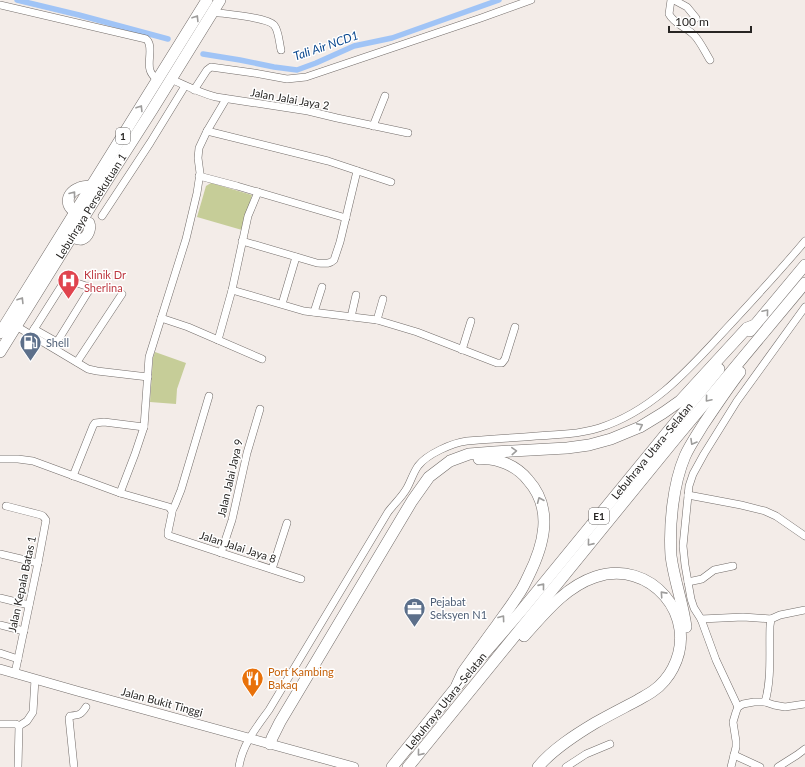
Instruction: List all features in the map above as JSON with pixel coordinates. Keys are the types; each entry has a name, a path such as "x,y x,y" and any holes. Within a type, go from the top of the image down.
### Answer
{"highway":[{"name":"Lebuhraya Persekutuan 1","path":"78,216 70,207 70,196 80,187 92,186 207,0"},
{"name":"Lebuhraya Persekutuan 1","path":"0,333 171,79 220,0"},
{"name":"Lebuhraya Persekutuan 1","path":"0,352 72,237 78,216"},
{"name":"Lebuhraya Utara–Selatan","path":"392,767 457,685 521,611 805,265"},
{"name":"Lebuhraya Utara–Selatan","path":"408,767 671,444 805,283"},
{"path":"457,685 463,672 519,594 534,566 543,540 544,516 542,505 534,486 518,470 507,464 494,460 470,460 456,464 448,468 429,485 287,724 279,740 274,745 272,738 280,722 412,501 429,477 450,461 469,454 567,448 611,439 640,427 664,413 680,401 747,328 755,325"},
{"path":"548,767 564,751 597,729 660,693 678,673 686,647 687,633 674,573 672,556 672,510 679,472 693,441 713,410 755,352 759,339"},
{"path":"434,735 478,690 537,621 574,587 596,577 608,574 632,576 643,579 654,585 665,595 675,611 678,621 681,642 678,656 673,668 654,691 594,724 565,743 546,758 538,767"}],"main road":[{"name":"Jalan Bukit Tinggi","path":"0,669 77,692 354,767"}],"street":[{"path":"194,90 207,70 211,67 287,79 306,78 531,0"},
{"path":"671,0 670,16 695,35 710,60"},
{"path":"674,0 687,7 696,18"},
{"path":"0,5 146,39 150,44 150,70 157,80"},
{"path":"212,12 262,20 273,24 277,30 281,50"},
{"name":"Jalan Jalai Jaya 2","path":"171,79 205,95 308,111 408,133"},
{"path":"102,216 185,86"},
{"path":"373,126 385,96"},
{"path":"120,493 144,427 149,357 186,239 198,189 199,148 226,99"},
{"path":"207,131 328,161 391,182"},
{"path":"242,241 317,263 332,262 340,242 357,171"},
{"path":"199,176 346,218"},
{"path":"218,340 232,290 248,216 258,192"},
{"path":"239,767 243,750 249,738 269,710 388,512 407,488 415,470 422,462 443,449 462,442 551,436 589,431 608,425 643,408 687,371 781,270 805,241"},
{"path":"282,304 296,257"},
{"path":"32,332 64,282 68,280 90,288 56,345"},
{"path":"314,312 322,287"},
{"path":"232,290 300,310 377,320 417,332 493,363 503,362 515,327"},
{"path":"77,362 122,294"},
{"path":"351,317 356,295"},
{"path":"377,320 383,299"},
{"path":"731,767 736,741 733,722 738,707 716,660 701,619 694,608 688,582 683,546 688,495 691,478 704,454 737,401 805,307"},
{"path":"161,318 188,327 262,359"},
{"path":"462,350 471,321"},
{"path":"16,326 32,332 56,345 88,369 148,377"},
{"path":"0,459 33,461 120,493 168,508 172,511 181,490 209,396"},
{"name":"Jalan Jalai Jaya 9","path":"221,553 232,520 247,453 260,409"},
{"path":"73,476 95,423 104,422 144,427"},
{"path":"688,495 764,511 776,516 805,536"},
{"name":"Jalan Kepala Batas 1","path":"6,506 41,515 45,518 46,523 15,673"},
{"name":"Jalan Jalai Jaya 8","path":"172,511 168,530 168,534 170,536 301,579"},
{"path":"272,569 287,523"},
{"path":"0,554 38,563"},
{"path":"688,582 702,579 714,570 733,566"},
{"path":"0,598 29,605"},
{"path":"701,619 743,617 771,619 780,615 805,610"},
{"path":"764,702 767,694 769,679 771,619"},
{"path":"0,625 24,631"},
{"path":"0,654 18,658"},
{"path":"19,726 27,721 33,712 35,679"},
{"path":"738,707 748,703 759,702 784,707 805,704"},
{"path":"74,767 69,718 70,716 77,716 82,713 86,707"},
{"path":"0,724 16,724 19,726"},
{"path":"18,767 19,726"},
{"path":"566,767 586,754 610,744"},
{"path":"778,767 805,749"},
{"path":"734,755 760,767"}],"green space":[{"path":"211,183 252,195 242,230 197,217 206,186"},
{"path":"155,352 186,363 177,389 176,404 150,402 153,358"}],"waterway":[{"path":"17,0 168,39"},
{"name":"Tali Air NCD1","path":"203,54 297,70 354,46 392,38 499,0"}],"place":[{"name":"Klinik Dr Sherlina","path":"69,300"},
{"name":"Shell","path":"30,362"},
{"name":"Pejabat Seksyen N1","path":"415,628"},
{"name":"Port Kambing Bakaq","path":"253,698"}]}
